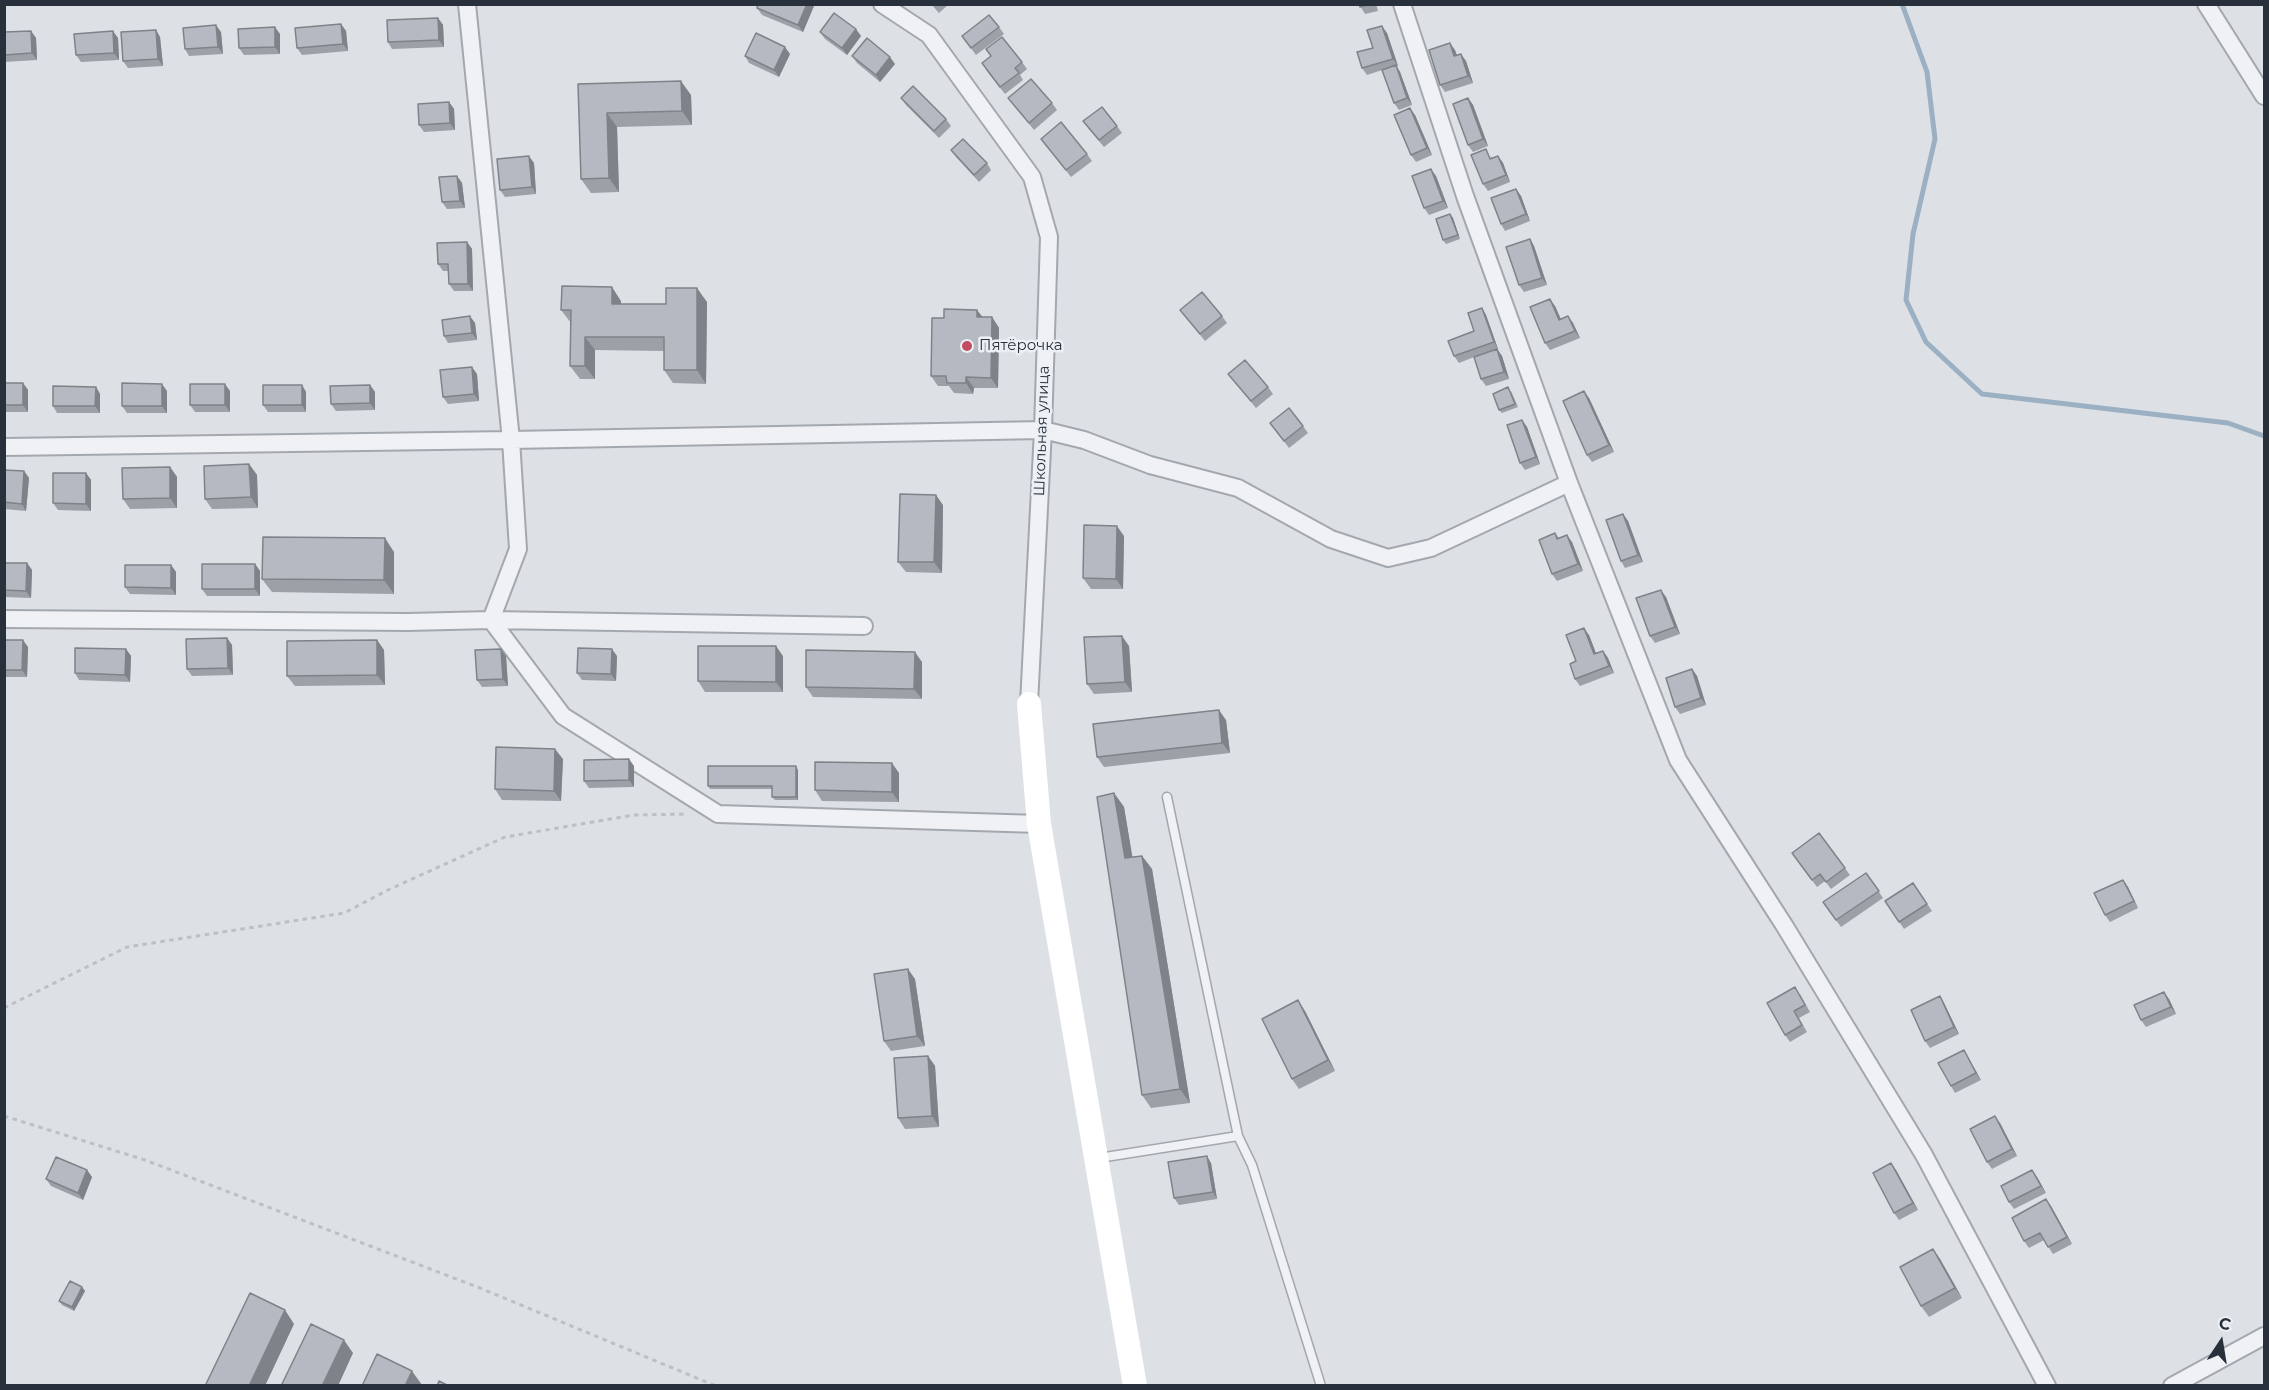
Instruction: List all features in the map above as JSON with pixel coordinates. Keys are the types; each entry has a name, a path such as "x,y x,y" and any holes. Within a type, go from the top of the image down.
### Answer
{"street":[{"path":"467,4 511,440 518,549 491,620"},
{"name":"Школьная улица","path":"882,4 929,35 1032,177 1049,237 1029,704"},
{"path":"1402,4 1465,196 1569,483 1678,760 1784,925 1924,1155 2047,1386"},
{"path":"2206,4 2265,96"},
{"path":"4,447 1042,430 1084,440 1150,465 1238,488 1331,539 1388,558 1431,548 1569,483"},
{"path":"4,619 396,622 491,620 864,626"},
{"path":"491,620 563,716 718,814 1039,824"},
{"path":"1029,704 1039,824 1135,1386"},
{"path":"2172,1386 2265,1336"}],"lane":[{"path":"1167,797 1238,1136 1252,1165 1321,1386"},
{"path":"1095,1159 1238,1136"}],"path":[{"path":"4,1008 127,947 344,913 390,889 505,837 634,815 687,814"},
{"path":"4,1116 167,1169 480,1288 685,1371 716,1386"}],"building":[{"path":"758,4 807,4 798,25 757,8"},
{"path":"834,13 856,29 842,48 820,32"},
{"path":"989,15 999,27 971,48 962,36"},
{"path":"438,18 439,40 388,42 387,20"},
{"path":"341,24 343,44 297,48 295,28"},
{"path":"216,25 218,47 185,49 183,28"},
{"path":"1382,26 1393,59 1362,68 1357,52 1373,48 1367,30"},
{"path":"275,27 275,47 239,48 238,29"},
{"path":"156,30 158,59 123,61 121,32"},
{"path":"31,31 32,53 4,55 4,32"},
{"path":"113,31 114,53 76,55 74,34"},
{"path":"756,33 785,47 774,70 745,56"},
{"path":"1002,37 1022,62 1015,68 1019,73 1000,87 982,63 991,56 986,49"},
{"path":"867,38 890,57 876,75 852,56"},
{"path":"1450,43 1454,56 1461,54 1468,76 1440,85 1429,50"},
{"path":"1396,65 1407,98 1394,103 1382,70"},
{"path":"1031,79 1052,103 1029,123 1008,98"},
{"path":"681,81 682,111 607,113 609,178 581,179 578,84"},
{"path":"913,86 946,119 934,131 901,98"},
{"path":"1468,98 1483,139 1468,145 1453,104"},
{"path":"449,102 450,123 419,125 418,104"},
{"path":"1102,107 1117,126 1099,140 1083,121"},
{"path":"1410,108 1427,148 1411,155 1394,115"},
{"path":"1061,122 1087,154 1066,170 1041,139"},
{"path":"963,139 987,163 974,175 951,150"},
{"path":"1486,149 1490,159 1498,156 1506,175 1483,184 1471,155"},
{"path":"529,156 532,187 500,190 497,159"},
{"path":"1431,169 1443,201 1424,208 1412,176"},
{"path":"457,176 460,201 442,202 439,177"},
{"path":"1516,189 1526,214 1501,224 1491,198"},
{"path":"1450,214 1458,235 1443,240 1436,219"},
{"path":"1530,239 1542,278 1519,285 1506,247"},
{"path":"467,242 468,284 449,284 448,264 438,264 437,243"},
{"path":"562,286 612,287 612,304 666,304 666,288 697,288 697,370 664,370 664,337 585,337 585,366 570,366 571,310 561,310"},
{"path":"1202,292 1222,316 1200,334 1180,310"},
{"path":"1550,299 1559,320 1568,316 1575,331 1545,343 1530,307"},
{"path":"1482,308 1494,342 1454,356 1448,341 1474,331 1468,313"},
{"path":"944,309 977,310 977,317 992,317 991,378 966,377 966,383 947,383 946,376 931,376 932,318 944,318"},
{"path":"470,316 472,333 444,336 442,320"},
{"path":"1497,349 1504,372 1481,379 1474,357"},
{"path":"1245,360 1268,387 1251,401 1228,374"},
{"path":"472,367 474,394 443,397 440,370"},
{"path":"4,383 23,383 23,405 4,405"},
{"path":"122,383 162,384 162,406 122,406"},
{"path":"190,384 225,384 225,405 190,405"},
{"path":"263,385 302,385 302,405 263,405"},
{"path":"370,385 370,403 331,404 330,386"},
{"path":"53,386 96,387 95,406 53,406"},
{"path":"1508,387 1515,404 1499,410 1493,394"},
{"path":"1584,391 1609,445 1587,455 1563,401"},
{"path":"1289,408 1303,426 1284,441 1270,423"},
{"path":"1522,420 1536,457 1520,463 1507,425"},
{"path":"249,464 251,497 205,499 204,466"},
{"path":"170,467 170,498 123,499 122,468"},
{"path":"4,470 24,471 22,504 4,502"},
{"path":"53,473 86,473 86,504 53,503"},
{"path":"900,494 936,495 934,562 898,562"},
{"path":"1623,514 1638,555 1621,561 1606,520"},
{"path":"1084,525 1117,526 1116,579 1083,578"},
{"path":"1555,533 1557,539 1567,535 1578,564 1552,574 1539,540"},
{"path":"263,537 385,538 384,580 262,579"},
{"path":"4,563 27,563 26,591 4,590"},
{"path":"202,564 255,564 255,589 202,589"},
{"path":"125,565 171,565 171,588 125,587"},
{"path":"1661,590 1675,627 1650,636 1636,598"},
{"path":"1584,628 1594,654 1603,651 1609,666 1575,679 1570,664 1576,661 1566,635"},
{"path":"1122,636 1125,682 1087,684 1084,637"},
{"path":"227,638 228,668 187,669 186,639"},
{"path":"4,640 23,640 22,670 4,670"},
{"path":"377,640 377,675 287,676 287,641"},
{"path":"698,646 776,646 776,682 698,681"},
{"path":"75,648 126,649 125,675 75,673"},
{"path":"578,648 612,649 611,674 577,673"},
{"path":"501,649 503,679 477,680 475,650"},
{"path":"806,650 915,652 914,689 806,687"},
{"path":"1692,669 1701,698 1675,707 1666,678"},
{"path":"1219,710 1222,743 1097,757 1093,724"},
{"path":"496,747 555,749 554,791 495,789"},
{"path":"629,759 629,780 584,781 584,760"},
{"path":"815,762 892,763 892,792 815,790"},
{"path":"708,766 796,766 796,797 772,797 772,786 708,786"},
{"path":"1114,793 1125,858 1142,856 1180,1089 1142,1095 1097,797"},
{"path":"1819,833 1845,868 1826,882 1820,874 1812,880 1792,853"},
{"path":"1866,873 1879,891 1836,920 1823,902"},
{"path":"2123,880 2134,901 2105,915 2094,893"},
{"path":"1913,883 1927,904 1899,922 1885,901"},
{"path":"908,969 917,1036 884,1041 874,974"},
{"path":"1795,987 1805,1005 1794,1011 1802,1025 1785,1035 1767,1003"},
{"path":"2164,992 2171,1007 2141,1020 2134,1005"},
{"path":"1940,996 1954,1027 1925,1041 1911,1010"},
{"path":"1298,1000 1328,1060 1292,1079 1262,1019"},
{"path":"1964,1050 1976,1073 1951,1086 1938,1063"},
{"path":"928,1056 932,1116 898,1118 894,1058"},
{"path":"1995,1116 2012,1149 1987,1162 1970,1129"},
{"path":"1207,1156 1213,1192 1174,1198 1168,1162"},
{"path":"56,1157 87,1170 78,1193 46,1179"},
{"path":"1891,1163 1913,1203 1894,1213 1873,1173"},
{"path":"2032,1170 2041,1186 2009,1202 2001,1186"},
{"path":"2046,1199 2067,1237 2048,1247 2040,1233 2024,1241 2012,1218"},
{"path":"1933,1249 1955,1288 1921,1306 1900,1267"},
{"path":"70,1281 82,1287 72,1307 59,1301"},
{"path":"250,1293 285,1310 249,1386 205,1386"},
{"path":"311,1324 344,1340 322,1386 281,1386"},
{"path":"377,1354 412,1371 405,1386 362,1386"},
{"path":"439,1381 449,1386 437,1386"}],"waterway":[{"path":"1902,4 1927,72 1935,139 1913,234 1906,300 1926,342 1982,394 2228,423 2264,436"}],"place":[{"name":"Пятёрочка","path":"967,346"}]}
